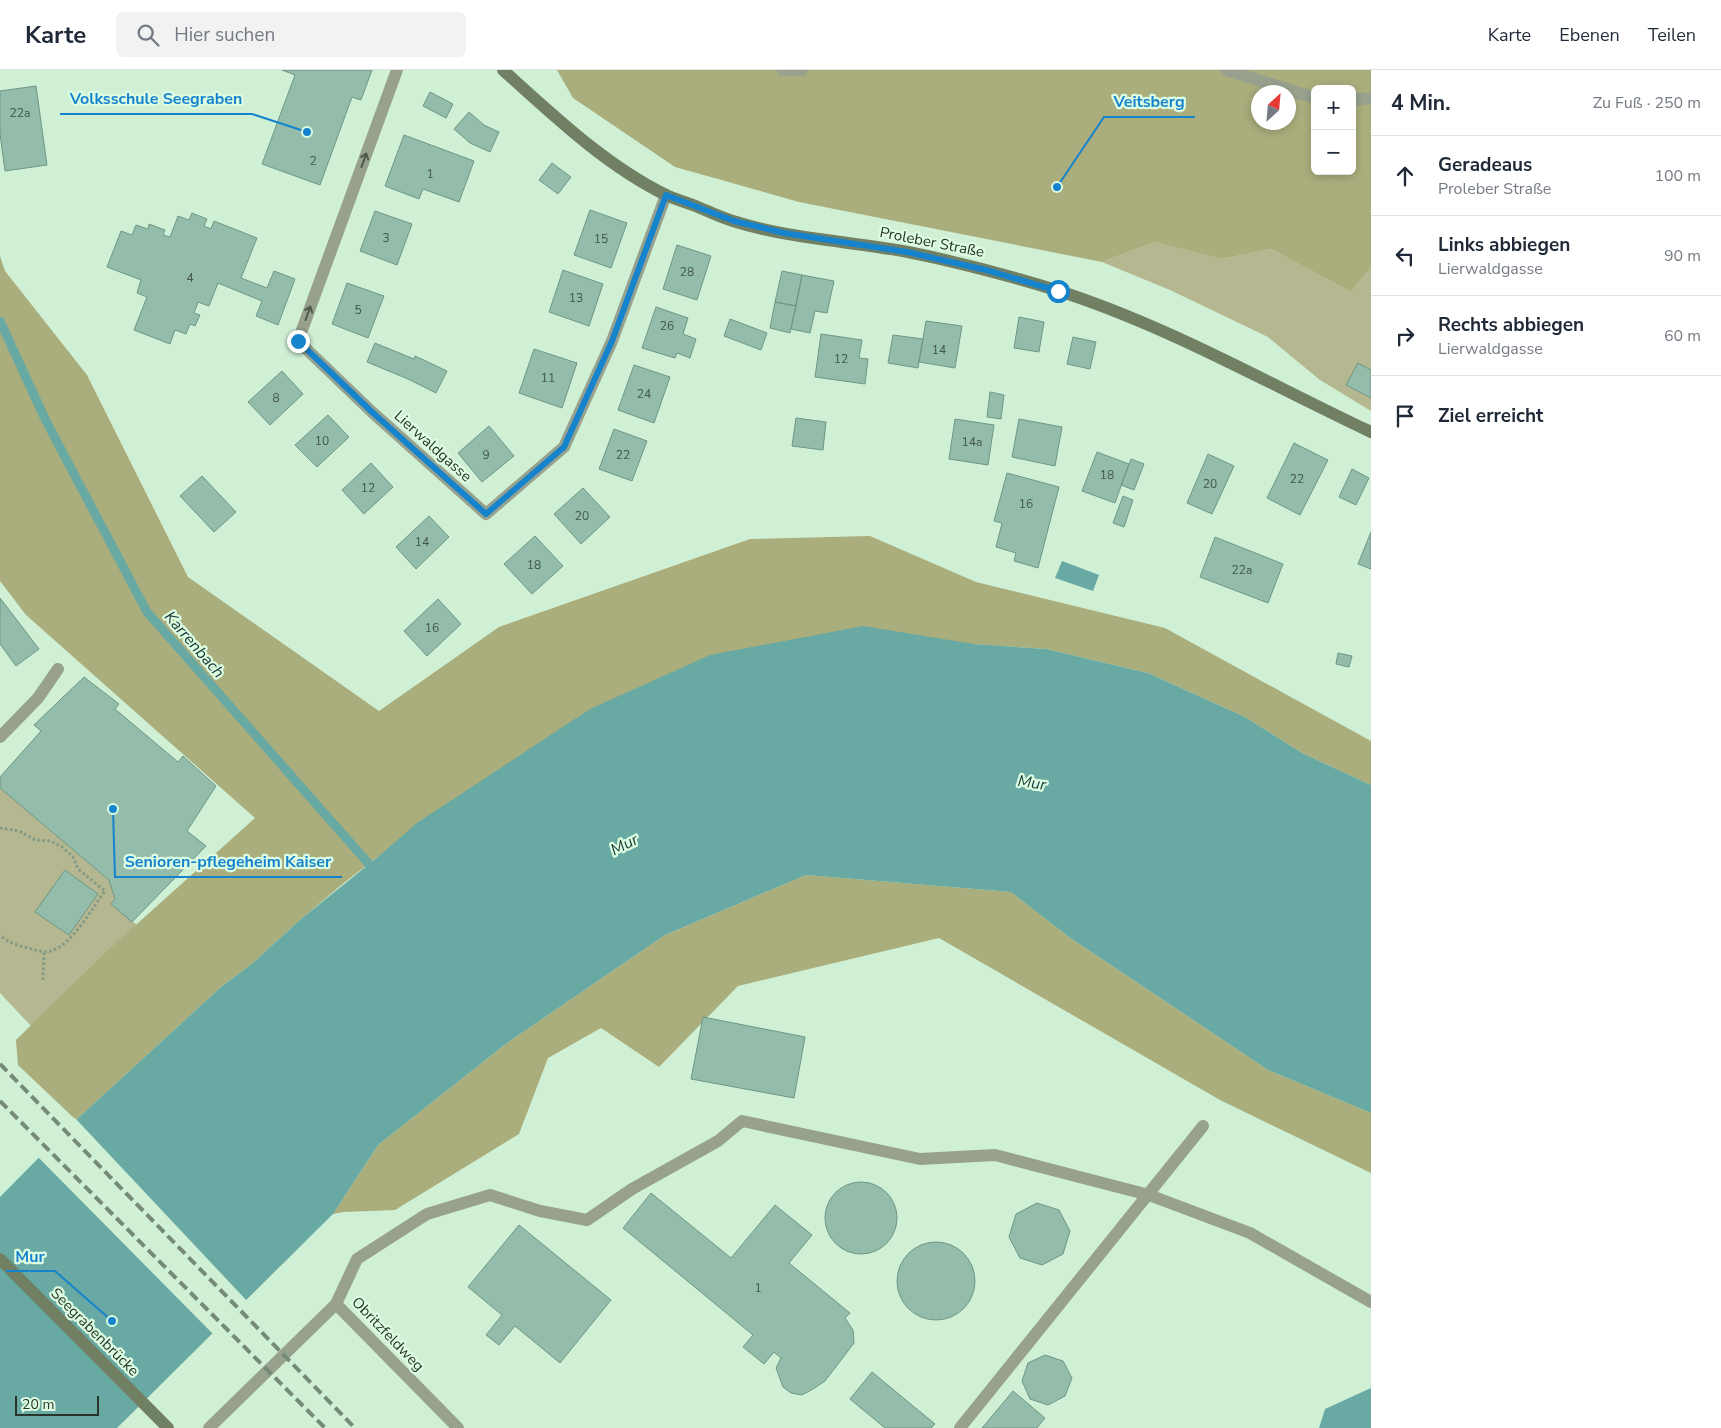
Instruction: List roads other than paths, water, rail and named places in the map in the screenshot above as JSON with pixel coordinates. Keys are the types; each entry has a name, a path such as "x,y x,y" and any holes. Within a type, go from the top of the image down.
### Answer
{"main road":[{"name":"Proleber Straße","path":"503,70 549,112 613,163 666,195 734,221 784,233 916,254 986,270 1058,291 1122,315 1190,344 1371,432"},
{"name":"Seegrabenbrücke","path":"0,1259 168,1428"}],"street":[{"name":"Lierwaldgasse","path":"398,70 298,341 372,412 486,514 564,447 612,341 666,195"},
{"path":"783,70 802,70"},
{"path":"1226,70 1311,97"},
{"path":"1356,100 1371,98"},
{"path":"0,737 38,698 58,669"},
{"path":"336,1304 357,1259 427,1214 490,1195 540,1211 587,1220 632,1189 718,1141 742,1121 920,1159 995,1154 1149,1196 1250,1233 1371,1302"},
{"path":"960,1428 1149,1196 1203,1126"},
{"name":"Obritzfeldweg","path":"209,1428 336,1304 458,1428"}],"water":[{"path":"1062,561 1099,575 1093,591 1055,578"},
{"name":"Mur","path":"863,626 974,644 1046,649 1148,673 1245,717 1302,753 1371,785 1371,1113 1268,1070 1069,937 1011,892 806,875 665,935 507,1043 378,1145 333,1214 117,1428 0,1428 0,1197 76,1120 221,987 253,963 301,919 417,823 590,709 710,655"},
{"path":"1371,1388 1371,1428 1319,1428 1325,1409"}],"waterway":[{"name":"Karrenbach","path":"0,321 46,421 147,612 376,872"}],"railway":[{"path":"0,1064 355,1428"},
{"path":"0,1101 325,1428"}],"place":[{"name":"Volksschule Seegraben","path":"307,132"},
{"name":"Veitsberg","path":"1057,187"},
{"name":"Senioren-pflegeheim Kaiser","path":"113,809"},
{"name":"Mur","path":"112,1321"}]}
